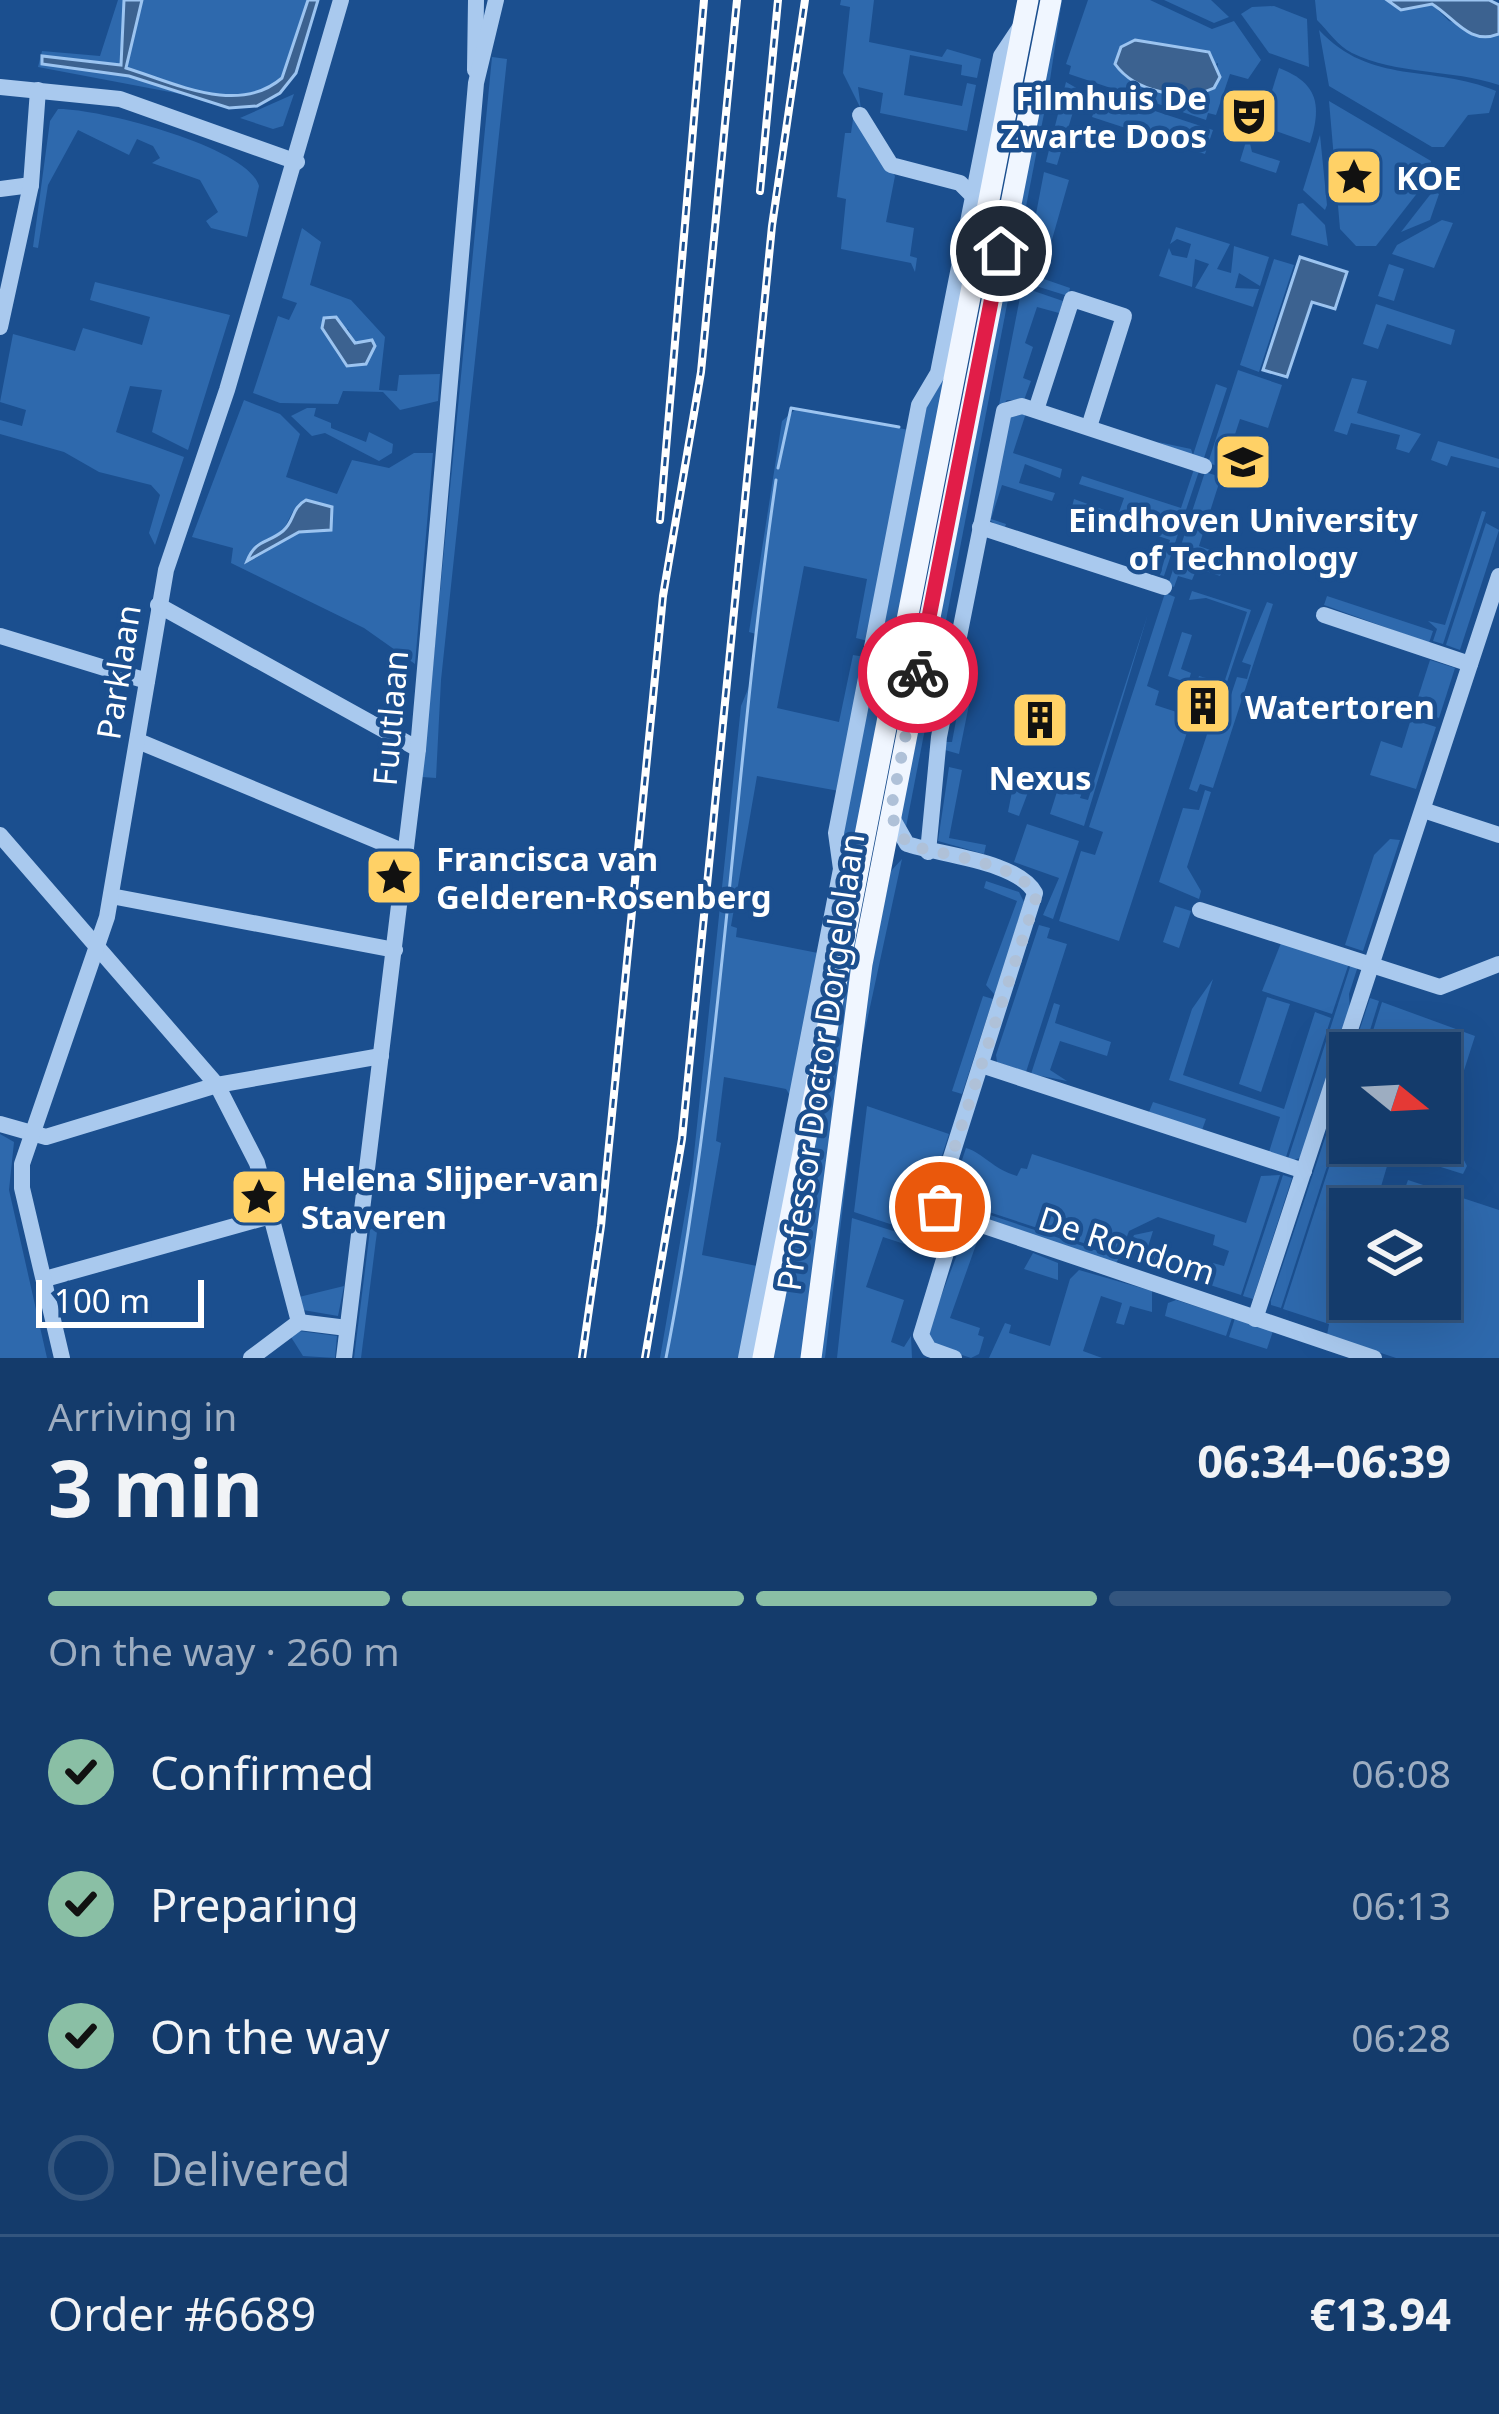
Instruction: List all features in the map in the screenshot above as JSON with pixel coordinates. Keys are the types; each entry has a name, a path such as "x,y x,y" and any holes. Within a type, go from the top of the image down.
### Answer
{"main road":[{"name":"Professor Doctor Dorgelolaan","path":"811,1358 848,1055 880,866 1051,0"},
{"name":"Professor Doctor Dorgelolaan","path":"763,1358 1026,11"},
{"path":"1026,11 1037,22 1042,41"}],"street":[{"name":"Parklaan","path":"62,1358 22,1188 30,1133 98,949 111,896 158,605 297,162 340,0"},
{"name":"Fuutlaan","path":"344,1358 418,749 476,82 476,0"},
{"name":"Fuutlaan","path":"476,82 496,0"},
{"name":"Professor Doctor Dorgelolaan","path":"746,1358 841,869 836,832 910,451 920,405 938,373 1001,56 1026,11"},
{"path":"0,87 120,99 297,162"},
{"path":"0,327 31,185 38,90"},
{"path":"860,115 891,166 960,183 973,196"},
{"path":"0,189 31,185"},
{"path":"1036,410 1072,299 1124,316 1089,427"},
{"path":"928,852 939,737 1004,411 1016,405 1036,410 1204,466"},
{"path":"980,527 1164,587"},
{"path":"1255,1319 1499,576"},
{"path":"158,605 418,749"},
{"path":"1324,616 1470,664"},
{"path":"0,636 147,681"},
{"path":"138,741 406,854"},
{"path":"1423,810 1499,835"},
{"path":"890,814 907,844 1030,884 1035,901 939,1196 943,1212 956,1220 921,1335 929,1349 954,1358"},
{"path":"0,836 217,1084 257,1162 299,1322"},
{"path":"880,866 907,844"},
{"path":"111,896 395,950"},
{"path":"1199,910 1446,987 1499,964"},
{"path":"0,1124 46,1137 217,1084 381,1056"},
{"path":"981,1065 1304,1171"},
{"path":"45,1279 274,1215"},
{"name":"De Rondom","path":"956,1220 1364,1356"},
{"path":"251,1358 299,1322 347,1328"}],"shaded area":[{"path":"118,0 124,0 121,65 43,56 41,63 129,76 191,96 38,67 42,51 100,56"},
{"path":"124,0 142,0 126,68 206,93 246,95 282,78 308,0 318,0 296,73 280,93 257,106 229,108 129,76 42,64 42,56 121,65"},
{"path":"142,0 308,0 284,74 268,88 229,96 126,68"},
{"path":"841,0 874,0 869,42 942,57 947,49 981,59 977,78 961,75 962,65 910,55 904,95 962,106 967,83 976,85 967,131 880,113 883,93 858,87 861,109 843,73 850,7 840,5"},
{"path":"1057,0 1062,0 1048,93 906,827 899,814"},
{"path":"1088,0 1150,0 1212,29 1234,21 1261,60 1248,79 1230,74 1216,115 1208,113 1206,120 1069,74 1071,66 1066,64","holes":["1218,63 1214,88 1202,94 1161,91"]},
{"path":"1164,0 1211,0 1229,17 1214,23"},
{"path":"1315,0 1387,0 1401,10 1432,4 1449,21 1499,34 1499,85 1387,65 1352,53 1317,20"},
{"path":"1387,0 1489,0 1499,5 1499,34 1470,33 1432,4 1401,10"},
{"path":"1274,6 1307,19 1309,67 1269,53 1241,14 1252,7"},
{"path":"1319,30 1339,48 1381,67 1496,91 1489,113 1468,115 1444,147 1432,147 1329,86"},
{"path":"1135,40 1209,52 1220,77 1214,88 1189,94 1147,88 1115,64 1121,47"},
{"path":"1010,51 757,1349 841,833 922,413"},
{"path":"492,57 507,59 441,680 436,778 422,777"},
{"path":"1279,68 1302,81 1314,97 1316,117 1310,143 1261,126"},
{"path":"1066,82 1087,94 1081,114 1073,112 1057,165 1046,162"},
{"path":"294,94 283,126 273,129 240,118"},
{"path":"1106,95 1213,130 1205,154 1092,117 1099,97"},
{"path":"1329,101 1431,161 1429,178 1376,246 1356,246 1340,229"},
{"path":"58,109 170,132 229,157 249,171 259,186 247,237 211,228 206,221 218,212 200,180 152,163 160,158 153,146 137,139 129,155 78,130 48,185 38,248 33,247 50,121"},
{"path":"854,112 895,176 886,222 914,228 910,256 917,258 915,272 911,263 841,249 846,199 837,197 845,133 851,133"},
{"path":"1248,135 1252,152 1280,161 1276,173 1240,161"},
{"path":"1320,135 1327,205 1325,210 1303,190"},
{"path":"1044,172 1069,180 1041,278 1070,288 1068,296 1023,282"},
{"path":"1433,191 1439,194 1430,220 1401,232"},
{"path":"1303,203 1325,225 1328,246 1291,235 1298,204"},
{"path":"1442,220 1453,223 1434,268 1392,254 1397,245"},
{"path":"1176,227 1230,244 1217,269 1231,273 1234,246 1269,257 1260,286 1239,273 1235,288 1259,289 1253,307 1195,288 1209,264 1195,259 1192,287 1159,276 1169,248 1172,255 1187,258 1191,244 1177,239 1170,244"},
{"path":"302,228 321,242 310,285 351,300 385,337 379,390 397,391 399,375 440,374 438,401 400,410 383,392 343,391 338,404 280,403 253,393 278,316 289,320 297,303 282,298","holes":["348,329 355,343 371,340 375,346 366,364 341,360 324,332"]},
{"path":"1300,257 1347,272 1335,309 1312,302 1287,377 1263,370"},
{"path":"1274,259 1294,265 1259,372 1240,365"},
{"path":"1389,264 1404,269 1394,301 1378,296"},
{"path":"95,282 230,315 188,450 152,432 162,390 130,386 116,432 184,457 155,545 149,533 160,495 151,485 99,472 64,452 0,434 0,420 22,426 26,410 0,402 13,334 75,351 83,328 142,345 150,317 90,300"},
{"path":"1022,287 1063,301 1059,313 1037,307 1025,343 1033,347 1023,378 1031,381 1024,400 1007,400 998,410"},
{"path":"1376,304 1455,330 1451,345 1387,324 1378,349 1363,344"},
{"path":"336,317 355,343 372,340 375,346 366,364 347,366 322,328 324,318"},
{"path":"1238,370 1282,385 1268,428 1240,419 1224,468 1208,463"},
{"path":"1352,378 1367,381 1357,413 1421,434 1409,453 1396,449 1400,435 1351,423 1347,435 1334,431"},
{"path":"1216,384 1227,388 1203,461 1158,442 1191,449 1193,455"},
{"path":"244,400 280,414 300,434 286,477 337,494 352,460 389,468 414,453 433,453 415,664 364,628 231,563 233,548 192,537","holes":["293,511 299,532 249,562 255,545 283,531"]},
{"path":"316,408 314,416 331,423 331,428 366,442 369,432 393,444 392,453 379,461 325,433 312,436 291,416"},
{"path":"796,409 909,430 868,641 856,638 867,579 804,566 777,708 839,722 853,655 865,657 839,791 757,776 731,926 737,928 736,937 818,953 791,1097 786,1089 724,1077 716,1141 721,1143 702,1255 757,1266 740,1358 660,1358 692,1173 741,706 750,684 756,634 749,632 782,421"},
{"path":"1026,413 1013,453 1062,469 1060,478 1025,464 1019,483 1055,493 1052,501 1002,485 991,519 1006,524 1004,531 987,518 1007,416"},
{"path":"1438,441 1499,459 1499,468 1451,456 1447,466 1431,460"},
{"path":"1194,469 1199,471 1164,576 1160,575 1170,540 1072,507 1074,499 1118,515 1124,498 1079,484 1082,476 1181,508"},
{"path":"1205,472 1221,477 1199,546 1227,556 1220,576 1197,568 1192,580 1178,576 1174,587 1168,585"},
{"path":"306,500 332,507 331,530 299,532 247,561 258,545 287,527"},
{"path":"1482,511 1486,512 1443,644 1433,641 1437,629 1428,621 1445,625"},
{"path":"1486,523 1499,530 1460,650 1446,645"},
{"path":"1192,591 1251,610 1223,694 1196,686 1199,676 1224,683 1247,612 1206,598 1189,600"},
{"path":"1165,593 1175,597 1147,686 1159,691 1155,705 1192,717 1119,941 1059,921 1081,851 1095,855 1103,832 1089,827"},
{"path":"1327,596 1433,631 1429,643 1324,605"},
{"path":"1267,602 1273,604 1213,788 1200,784 1197,792 1189,789 1216,707 1226,710 1237,677 1247,679 1251,665 1242,662"},
{"path":"1148,614 1084,826 1050,814 1061,779 1084,786 1080,798 1088,800"},
{"path":"1182,632 1192,635 1181,669 1191,673 1188,683 1168,676"},
{"path":"1430,660 1455,668 1439,718 1414,710"},
{"path":"955,687 972,690 959,754 945,750 943,742 952,742 957,715 948,713"},
{"path":"1411,719 1436,727 1416,789 1370,775 1381,741 1402,748"},
{"path":"949,767 962,770 949,838 986,845 984,854 938,841"},
{"path":"1015,776 1033,779 1019,816 1008,812"},
{"path":"1205,790 1211,792 1187,867 1201,891 1199,899 1159,882 1183,808 1199,810"},
{"path":"1027,824 1079,841 1053,919 1043,915 1059,878 1014,862"},
{"path":"1390,839 1400,840 1363,951 1345,945 1374,855"},
{"path":"902,859 862,1044 825,1358 816,1358 854,1045 891,871"},
{"path":"986,881 1019,892 1024,902 995,995 986,985 1017,901 984,888"},
{"path":"1175,906 1191,911 1179,948 1163,942"},
{"path":"1039,925 1050,928 1047,938 1067,944 1026,1072 997,1062 996,1055"},
{"path":"852,935 859,937 805,1358 769,1358"},
{"path":"1281,943 1349,963 1332,1014 1262,991"},
{"path":"1351,964 1358,966 1344,1032 1329,1032"},
{"path":"1213,979 1183,1075 1284,1109 1315,1012 1331,1018 1286,1157 1269,1152 1280,1117 1169,1080 1192,1009"},
{"path":"983,996 993,999 962,1094 952,1091"},
{"path":"1267,997 1290,1004 1261,1092 1239,1084"},
{"path":"1370,998 1379,1001 1369,1032 1359,1032"},
{"path":"1382,1002 1475,1036 1461,1080 1461,1032 1373,1032"},
{"path":"1054,1003 1060,1005 1055,1023 1111,1042 1107,1056 1060,1041 1050,1070 1067,1081 1031,1074"},
{"path":"1329,1032 1329,1074 1300,1158 1287,1162"},
{"path":"1153,1102 1206,1119 1202,1130 1149,1112"},
{"path":"867,1106 949,1134 930,1192 948,1230 944,1242 854,1212"},
{"path":"1329,1126 1329,1160 1281,1308 1271,1305"},
{"path":"0,1134 14,1142 9,1190 47,1358 0,1358"},
{"path":"966,1148 1017,1176 1021,1168 1027,1169 1032,1154 1246,1223 1261,1176 1280,1175 1241,1295 1207,1284 1213,1263 1224,1266 1229,1251 1213,1245 1215,1235 1158,1217 1129,1231 1120,1255 949,1199"},
{"path":"1461,1155 1467,1166 1463,1174 1431,1164 1461,1164"},
{"path":"1330,1164 1388,1164 1381,1188 1329,1188 1329,1320 1461,1320 1461,1197 1499,1210 1499,1358 1396,1358 1327,1335 1329,1324 1283,1309"},
{"path":"1283,1175 1292,1178 1253,1299 1243,1296"},
{"path":"1408,1180 1432,1188 1405,1188"},
{"path":"948,1201 1119,1258 1114,1266 955,1213"},
{"path":"852,1218 941,1246 938,1255 883,1237 866,1287 904,1300 891,1342 904,1347 911,1336 912,1358 837,1358"},
{"path":"378,1224 361,1358 354,1358 370,1230"},
{"path":"966,1231 978,1239 950,1318 980,1328 978,1335 984,1337 979,1354 971,1358 932,1345 926,1336"},
{"path":"1153,1231 1146,1253 1172,1262 1169,1272 1125,1257 1134,1235"},
{"path":"1033,1253 1058,1263 1058,1280 1024,1269"},
{"path":"1079,1270 1152,1291 1152,1312 1130,1306 1124,1325 1116,1323 1122,1303 1101,1296 1083,1351 1102,1358 989,1358 1005,1323 1011,1325 1009,1333 1050,1346 1070,1279"},
{"path":"344,1286 338,1316 303,1310 299,1297"},
{"path":"1176,1300 1232,1318 1226,1336 1165,1316 1168,1303"},
{"path":"1235,1318 1273,1331 1267,1349 1229,1337"},
{"path":"299,1331 337,1336 335,1358 303,1356 291,1337"}],"waterway":[{"path":"778,468 791,408 899,427"},
{"path":"666,1358 715,1030 776,480"}],"railway":[{"path":"660,520 704,0"},
{"path":"582,1358 601,1226 663,596 701,372 737,0"},
{"path":"760,191 778,0"},
{"path":"645,1358 682,1139 772,226 805,0"}],"way so far":[{"path":"918,673 890,814 896,828 907,844 928,852 961,855 1027,882 1036,898 941,1189 940,1207"}],"place":[{"name":"Filmhuis De Zwarte Doos","path":"1249,116"},
{"name":"KOE","path":"1354,177"},
{"name":"Eindhoven University of Technology","path":"1243,462"},
{"name":"Watertoren","path":"1203,706"},
{"name":"Nexus","path":"1040,720"},
{"name":"Francisca van Gelderen-Rosenberg","path":"394,877"},
{"name":"Helena Slijper-van Staveren","path":"259,1197"}],"route":[{"path":"918,673 1001,251"}]}
